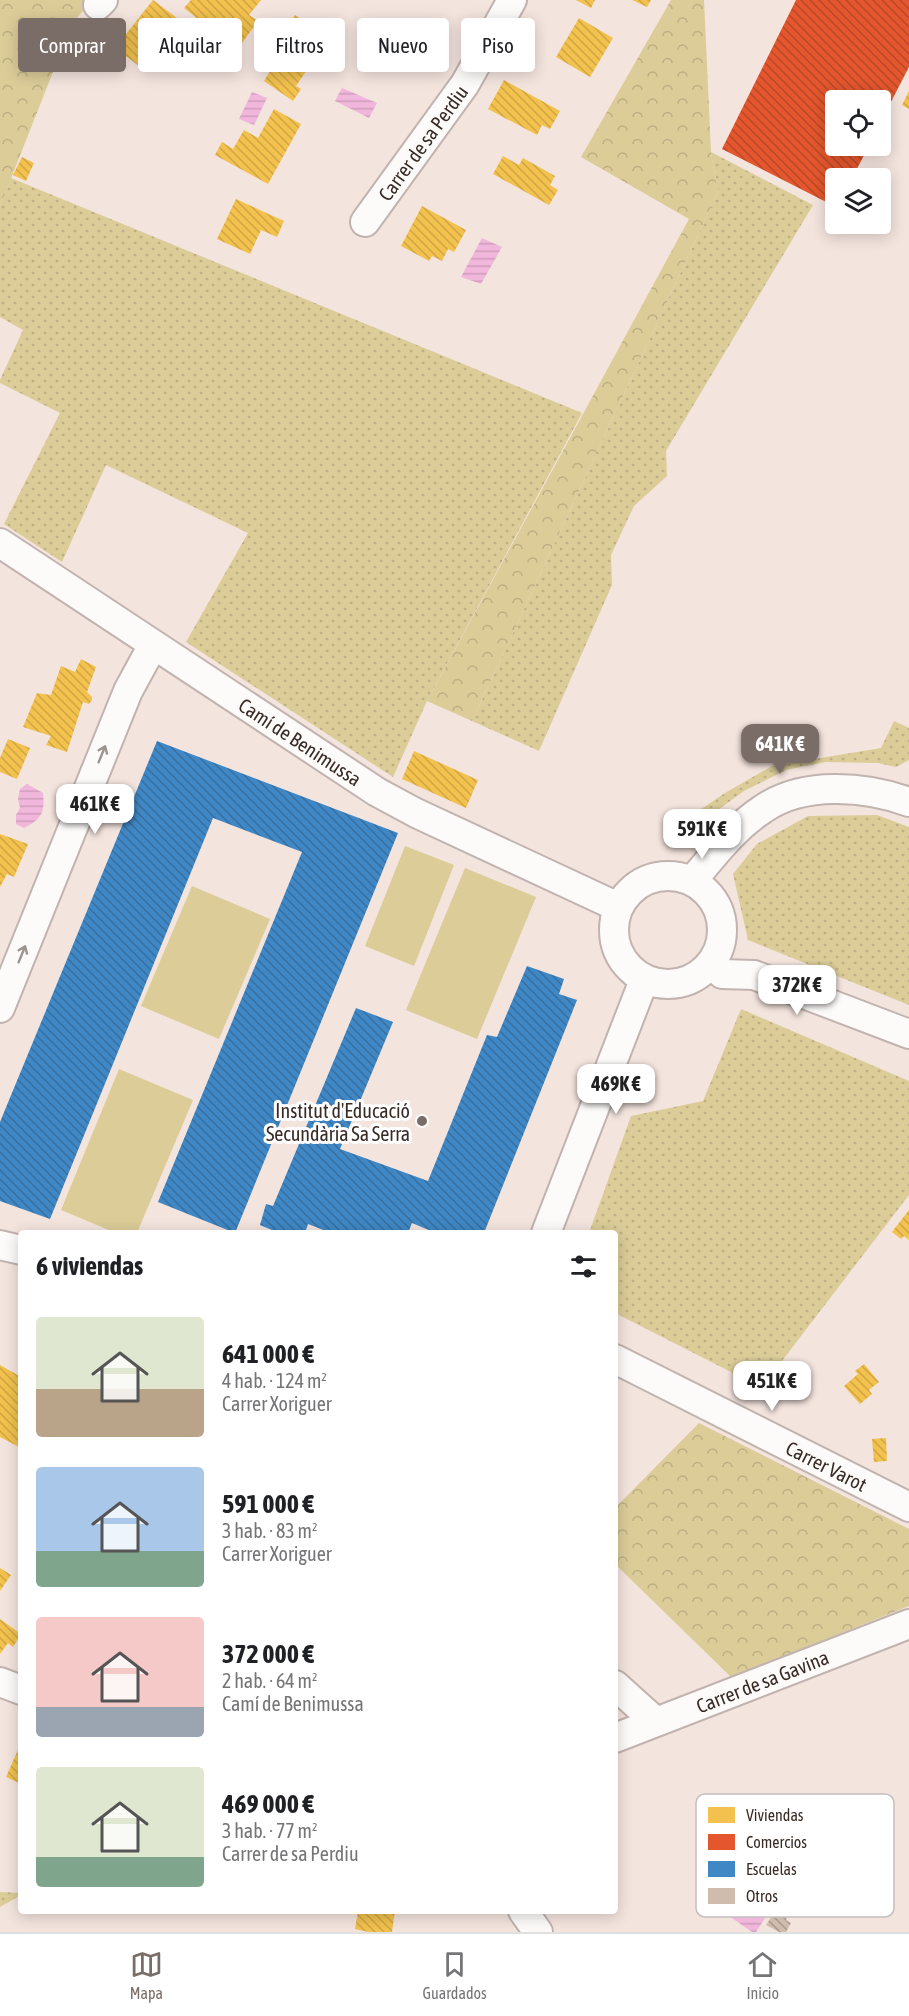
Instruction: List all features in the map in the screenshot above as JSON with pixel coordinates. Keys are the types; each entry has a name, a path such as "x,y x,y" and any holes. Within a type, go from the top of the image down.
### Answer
{"street":[{"name":"Carrer de sa Perdiu","path":"365,222 465,84 512,0"},
{"name":"Camí de Benimussa","path":"0,543 377,792 416,813 618,907"},
{"path":"0,1008 128,691 153,645"},
{"path":"692,881 735,831 764,808 798,793 849,788 887,794 909,802"},
{"path":"664,875 692,881 711,896 722,918 721,942 711,964 692,979 668,985 644,980 623,961 613,935 618,907 637,885 664,875"},
{"path":"711,964 722,974 754,975 909,1034"},
{"path":"547,1230 644,980"},
{"path":"0,1245 18,1249"},
{"name":"Carrer Varot","path":"618,1361 909,1507"},
{"name":"Carrer de sa Gavina","path":"618,1737 909,1624"},
{"path":"0,1682 18,1689"},
{"path":"618,1688 655,1722"},
{"path":"525,1914 538,1932"}],"green space":[{"path":"0,0 92,0 77,18 18,18 18,72 53,72 0,206"},
{"path":"671,0 704,0 711,152 718,192 472,721 427,701 689,219 581,157"},
{"path":"711,152 813,205 666,451 667,476 634,506 611,555 612,585 539,751 472,721 718,192"},
{"path":"11,178 582,413 427,701 393,777 186,642 248,533 106,465 62,562 4,524 60,413 0,383 23,330 0,317 0,206"},
{"path":"894,721 909,728 909,760 896,767 878,763 825,762 786,770 744,791 711,815 694,837 682,844 664,834 725,793 772,766 881,748"},
{"path":"877,815 909,827 909,1005 748,940 733,874 757,844 808,816"},
{"path":"405,846 454,865 414,966 365,946"},
{"path":"465,868 536,897 477,1039 406,1010"},
{"path":"192,886 270,919 219,1039 141,1006"},
{"path":"741,1009 909,1081 909,1195 752,1400 731,1372 618,1315 618,1230 590,1230 631,1116 703,1101"},
{"path":"119,1069 193,1100 138,1230 109,1230 61,1210"},
{"path":"699,1423 909,1529 909,1606 731,1677 618,1567 618,1505"},
{"path":"0,1892 18,1893 18,1897 0,1907"}],"shaded area":[{"path":"342,88 377,103 369,118 335,101"},
{"path":"252,92 267,98 254,125 239,119"},
{"path":"482,238 502,247 481,284 461,277"},
{"path":"27,784 43,793 43,810 35,821 24,828 16,824 16,815 20,808 18,799 20,789"},
{"path":"730,1917 766,1917 756,1932 752,1932"}],"building: Viviendas":[{"path":"153,0 177,18 139,18"},
{"path":"191,0 261,0 249,15 254,18 254,27 242,43 242,18 197,18 184,8"},
{"path":"576,0 595,0 591,8"},
{"path":"632,0 651,0 647,7"},
{"path":"579,18 613,38 590,77 556,57"},
{"path":"138,19 138,65 126,56 126,34"},
{"path":"269,72 306,72 296,86 301,89 293,101 264,81"},
{"path":"504,80 560,111 550,129 542,125 537,135 488,109"},
{"path":"909,91 909,109 902,105"},
{"path":"274,109 301,124 268,184 215,155 222,142 233,149 244,130 258,138"},
{"path":"503,156 519,165 523,158 555,176 550,185 558,190 549,205 493,174"},
{"path":"22,157 34,163 26,181 13,175"},
{"path":"236,199 284,221 277,237 261,230 250,254 217,239"},
{"path":"422,206 466,230 454,252 448,249 442,261 432,256 429,261 401,246"},
{"path":"81,659 96,667 87,692 92,700 89,704 83,702 67,752 46,745 51,736 23,727 37,693 51,695 61,666 75,672"},
{"path":"8,739 30,748 17,779 0,772 0,758"},
{"path":"414,751 478,780 466,808 402,779"},
{"path":"0,834 28,844 14,877 7,874 0,887"},
{"path":"909,1210 909,1240 904,1236 901,1239 892,1232"},
{"path":"864,1364 879,1382 869,1390 872,1394 860,1404 844,1386 858,1374 855,1371"},
{"path":"0,1365 18,1375 18,1446 0,1437"},
{"path":"886,1438 887,1461 874,1462 872,1439"},
{"path":"0,1568 11,1575 0,1591"},
{"path":"0,1619 18,1632 18,1639 13,1647 8,1643 0,1654"},
{"path":"18,1750 18,1783 6,1777"},
{"path":"358,1914 395,1914 392,1932 368,1932 355,1929"}],"building: Comercios":[{"path":"796,0 909,0 909,67 891,102 891,90 825,90 825,156 864,156 857,168 825,168 825,201 722,149"}],"building: Escuelas":[{"path":"157,741 398,833 236,1230 228,1230 158,1202 302,852 213,818 50,1219 0,1201 0,1122"},
{"path":"527,966 564,979 559,994 577,1000 485,1230 429,1230 412,1223 409,1230 323,1230 308,1224 306,1230 272,1230 260,1225 266,1204 273,1206 356,1008 393,1022 340,1149 428,1181 487,1035 497,1037"}],"building: Otros":[{"path":"771,1917 788,1917 786,1920 791,1923 786,1932 779,1932 766,1925"}],"place":[{"name":"Institut d'Educació Secundària Sa Serra","path":"422,1121"}]}
